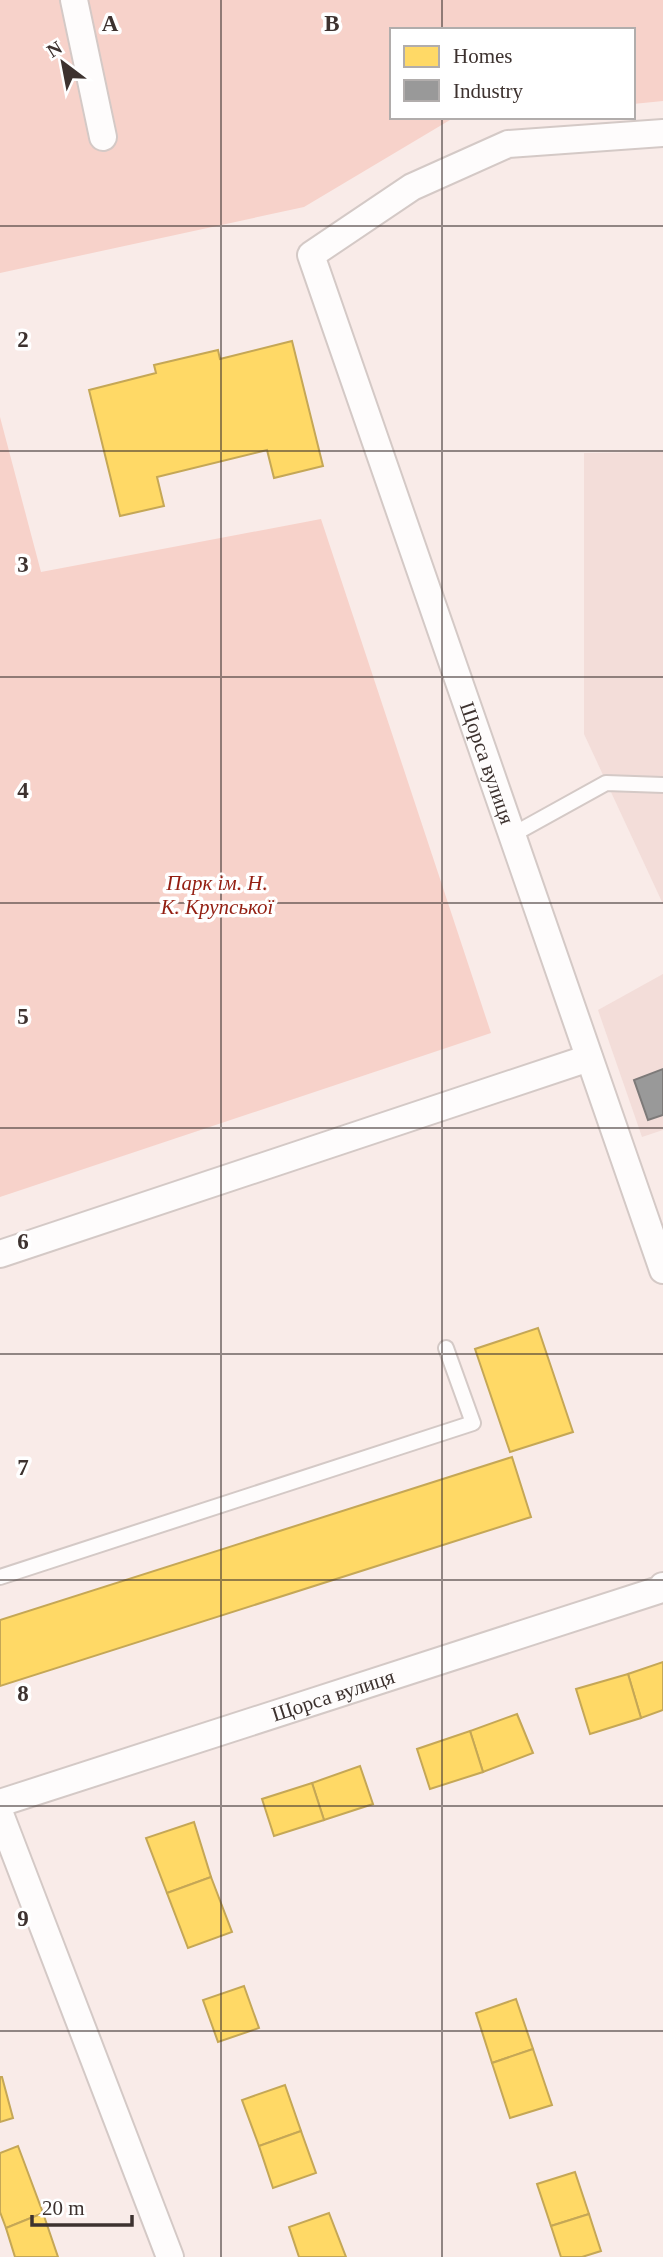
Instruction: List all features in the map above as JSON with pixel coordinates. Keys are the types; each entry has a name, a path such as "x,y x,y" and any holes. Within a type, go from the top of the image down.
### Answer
{"street":[{"path":"74,0 103,137"},
{"name":"Щорса вулиця","path":"662,1263 311,255 412,187 508,144 663,133"},
{"path":"0,1254 589,1058"},
{"name":"Щорса вулиця","path":"0,1803 662,1589 663,1586"},
{"path":"0,1814 170,2257"}],"lane":[{"path":"512,835 606,783 663,785"},
{"path":"0,1577 473,1423 446,1348"}],"shaded area":[{"path":"663,452 663,904 584,734 584,453"},
{"path":"663,974 663,1130 642,1137 598,1010"}],"green space":[{"path":"0,0 663,0 663,101 635,104 635,28 390,28 390,119 452,119 304,207 0,273"},
{"name":"Парк ім. Н. К. Крупської","path":"0,417 41,572 321,519 491,1033 0,1197"}],"building: Homes":[{"path":"292,341 323,466 274,478 267,450 157,477 164,506 120,516 89,390 156,373 154,365 218,350 220,359"},
{"path":"538,1328 573,1432 510,1452 475,1349"},
{"path":"512,1457 531,1517 0,1686 0,1620"},
{"path":"663,1662 663,1710 641,1718 628,1674"},
{"path":"628,1674 641,1718 590,1734 576,1689"},
{"path":"517,1714 533,1753 483,1772 470,1731"},
{"path":"470,1731 483,1772 430,1789 417,1749"},
{"path":"360,1766 373,1804 324,1820 312,1783"},
{"path":"312,1783 324,1820 274,1836 262,1799"},
{"path":"194,1822 211,1877 167,1893 146,1838"},
{"path":"211,1877 232,1932 188,1948 167,1893"},
{"path":"244,1986 259,2028 218,2042 203,2000"},
{"path":"516,1999 533,2049 492,2063 476,2013"},
{"path":"533,2049 552,2105 510,2118 492,2063"},
{"path":"0,2077 13,2118 0,2122"},
{"path":"285,2085 301,2131 259,2146 242,2100"},
{"path":"301,2131 316,2173 273,2188 259,2146"},
{"path":"18,2146 43,2213 6,2228 0,2212 0,2153"},
{"path":"575,2172 589,2214 551,2226 537,2184"},
{"path":"43,2213 58,2257 15,2257 6,2228"},
{"path":"329,2213 346,2257 299,2257 289,2227"},
{"path":"589,2214 601,2251 582,2257 561,2257 551,2226"}],"building: Industry":[{"path":"663,1069 663,1115 648,1120 634,1080"}]}
